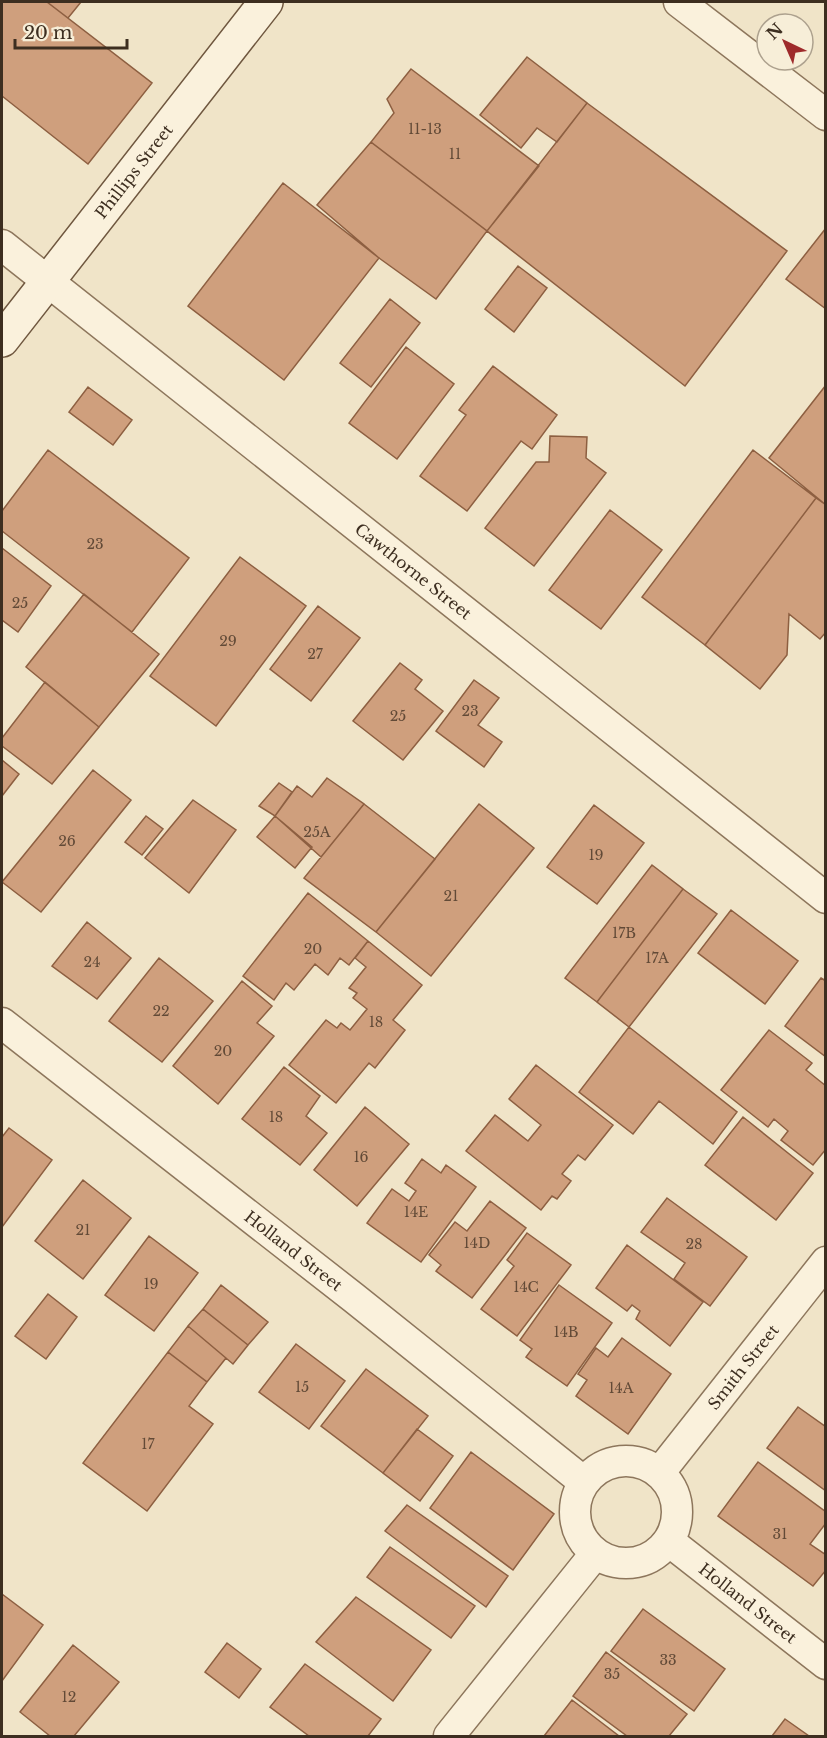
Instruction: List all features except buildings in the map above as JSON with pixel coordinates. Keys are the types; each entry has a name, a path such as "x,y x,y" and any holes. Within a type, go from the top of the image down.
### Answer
{"street":[{"name":"Phillips Street","path":"2,340 266,2"},
{"path":"679,2 825,115"},
{"name":"Cawthorne Street","path":"2,245 825,898"},
{"name":"Holland Street","path":"2,1023 335,1283 584,1482"},
{"name":"Smith Street","path":"660,1472 825,1262"},
{"path":"634,1460 660,1472 675,1492 678,1518 670,1542 648,1560 621,1564 595,1554 578,1533 574,1507 584,1482 606,1464 634,1460"},
{"name":"Holland Street","path":"670,1542 825,1664"},
{"path":"449,1737 595,1554"}]}
